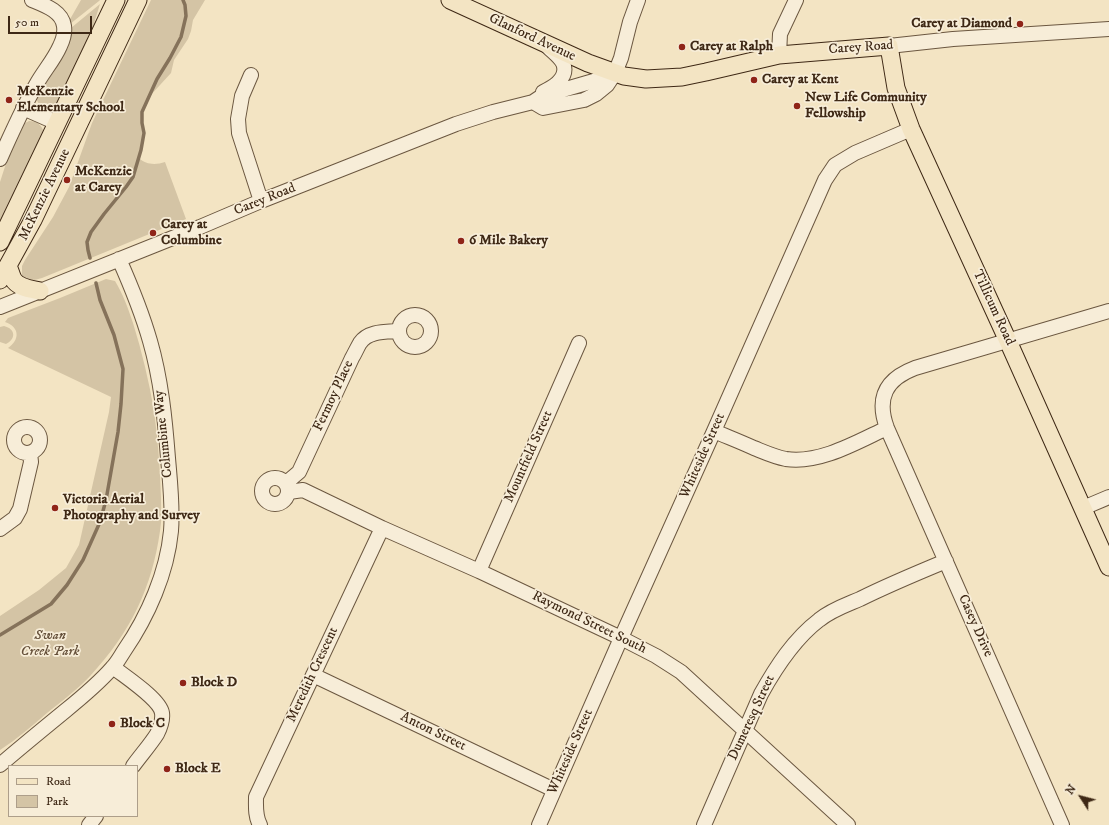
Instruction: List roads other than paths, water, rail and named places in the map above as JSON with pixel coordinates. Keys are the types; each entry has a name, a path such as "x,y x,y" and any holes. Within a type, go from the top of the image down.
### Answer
{"main road":[{"name":"McKenzie Avenue","path":"0,242 116,0"},
{"name":"McKenzie Avenue","path":"0,280 34,220 138,0"},
{"name":"Glanford Avenue","path":"450,0 540,42 615,73"},
{"name":"Carey Road","path":"615,73 646,80 676,78 779,55 889,46"},
{"name":"Tillicum Road","path":"889,46 896,88 911,129 1109,567"},
{"path":"8,266 13,279 22,287 40,291"}],"street":[{"path":"0,159 23,108 60,46 64,35 64,25 60,16 52,9 32,0"},
{"path":"615,73 621,58 630,22 638,0"},
{"path":"779,55 780,34 796,0"},
{"name":"Carey Road","path":"889,46 952,39 1109,29"},
{"path":"533,102 541,93 556,86 564,70 564,66 559,58 540,42"},
{"name":"Carey Road","path":"0,307 119,260 261,200 456,124 493,112 533,102 543,108 584,100 596,94 607,85 615,73"},
{"path":"251,75 242,96 238,118 238,133 261,200"},
{"path":"23,108 57,123"},
{"name":"Whiteside Street","path":"539,825 825,180 836,165 854,153 911,129"},
{"name":"Columbine Way","path":"0,765 79,699 113,668 142,622 154,595 165,562 171,531 171,497 166,428 158,377 150,342 143,318 127,276 119,260"},
{"name":"Casey Drive","path":"1062,825 887,428 883,417 882,406 885,392 894,379 904,372 1109,311"},
{"name":"Fermoy Place","path":"288,488 299,472 352,358 361,342 369,335 378,332 399,331"},
{"name":"Mountfield Street","path":"479,571 579,343"},
{"path":"714,431 774,456 787,459 804,459 822,456 887,428"},
{"path":"0,529 15,518 20,509 32,462 30,453"},
{"name":"Raymond Street South","path":"288,488 303,490 382,528 479,571 656,656 681,672 848,825"},
{"path":"1083,508 1109,496"},
{"name":"Meredith Crescent","path":"260,825 256,815 256,796 382,528"},
{"name":"Dumeresq Street","path":"704,825 761,694 773,674 796,642 819,620 831,612 884,587 946,561"},
{"path":"113,668 151,697 161,708 161,725 157,734 134,765"},
{"name":"Anton Street","path":"313,674 554,790"},
{"path":"89,825 95,817"}],"waterway":[{"path":"90,258 87,242 91,232 133,177 141,150 144,133 142,112 157,79 181,37 186,16 183,0"},
{"path":"0,635 51,604 67,585 83,560 100,522 106,500 118,432 123,369 114,335 100,300 96,283"}],"place":[{"name":"Carey at Diamond","path":"1020,24"},
{"name":"Carey at Ralph","path":"682,47"},
{"name":"Carey at Kent","path":"754,80"},
{"name":"McKenzie Elementary School","path":"9,100"},
{"name":"New Life Community Fellowship","path":"797,106"},
{"name":"McKenzie at Carey","path":"67,180"},
{"name":"Carey at Columbine","path":"153,233"},
{"name":"6 Mile Bakery","path":"461,241"},
{"name":"Victoria Aerial Photography and Survey","path":"55,508"},
{"name":"Block D","path":"183,683"},
{"name":"Block C","path":"112,724"},
{"name":"Block E","path":"167,769"}],"park label":[{"name":"Swan Creek Park","path":"50,644"}]}
